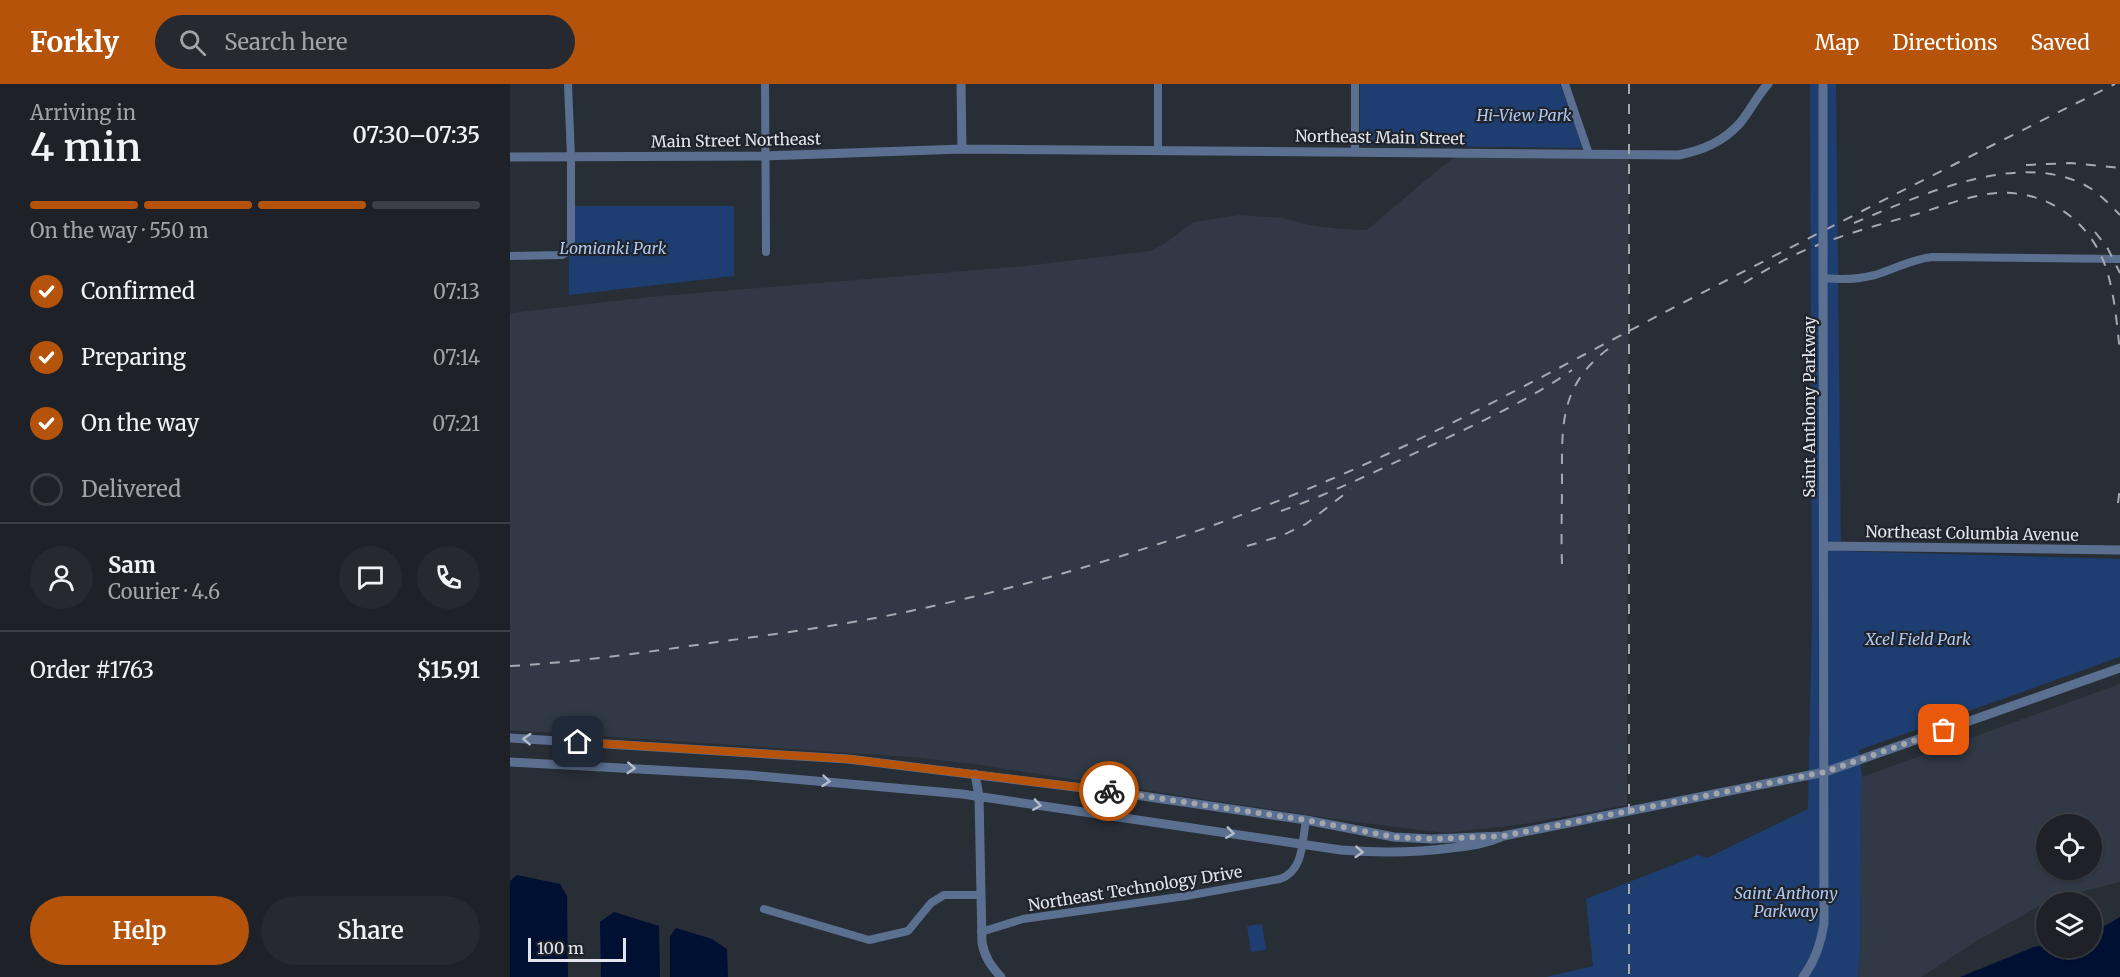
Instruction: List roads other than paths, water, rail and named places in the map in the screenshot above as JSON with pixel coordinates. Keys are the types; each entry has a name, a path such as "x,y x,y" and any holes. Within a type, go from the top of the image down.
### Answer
{"street":[{"path":"510,256 562,255 569,251 571,157 568,84"},
{"path":"765,84 766,252"},
{"path":"961,84 962,149"},
{"path":"1158,84 1158,150"},
{"path":"1354,84 1354,151"},
{"path":"1565,84 1589,154"},
{"name":"Northeast Main Street","path":"962,149 1679,155 1707,148 1724,138 1741,122 1768,84"},
{"name":"Saint Anthony Parkway","path":"1803,977 1819,950 1824,923 1823,85"},
{"name":"Main Street Northeast","path":"510,157 764,156 962,149"},
{"path":"1823,278 1864,277 1911,260 1933,257 2120,259"},
{"name":"Northeast Columbia Avenue","path":"1824,546 2120,550"},
{"path":"510,738 848,759 962,772 1306,820 1394,837 1432,839 1503,836 1825,772 2120,668"},
{"path":"572,765 578,742"},
{"path":"510,762 748,775 979,796 1301,845 1375,853 1417,852 1479,844 1503,836"},
{"path":"975,774 979,796 981,933 984,955 1001,977"},
{"path":"1301,845 1306,820"},
{"name":"Northeast Technology Drive","path":"981,933 1023,919 1186,896 1280,879 1292,872 1299,861 1301,845"},
{"path":"764,909 869,940 908,931 931,903 944,895 981,895"}],"railway":[{"path":"1629,84 1629,977"},
{"path":"510,666 639,653 806,630 896,614 944,604 1085,567 1224,521 1380,458 1487,406 1698,295 2115,84"},
{"path":"2026,165 2070,163 2120,168"},
{"path":"1854,223 1939,189 2003,174 2034,172 2063,177 2090,188 2120,215"},
{"path":"1744,283 1795,255 1852,233 1967,198 1987,194 2016,193 2050,203 2066,212 2091,238 2100,253 2110,281 2120,352"},
{"path":"2095,232 2107,247 2120,273"},
{"path":"1562,564 1562,442 1567,408 1580,378 1608,349"},
{"path":"1281,511 1356,480 1484,420 1538,392 1572,370"},
{"path":"2118,503 2120,487"},
{"path":"1247,546 1281,536 1306,524 1351,489"}],"park label":[{"name":"Hi-View Park","path":"1524,115"},
{"name":"Lomianki Park","path":"613,248"},
{"name":"Xcel Field Park","path":"1918,639"}]}
